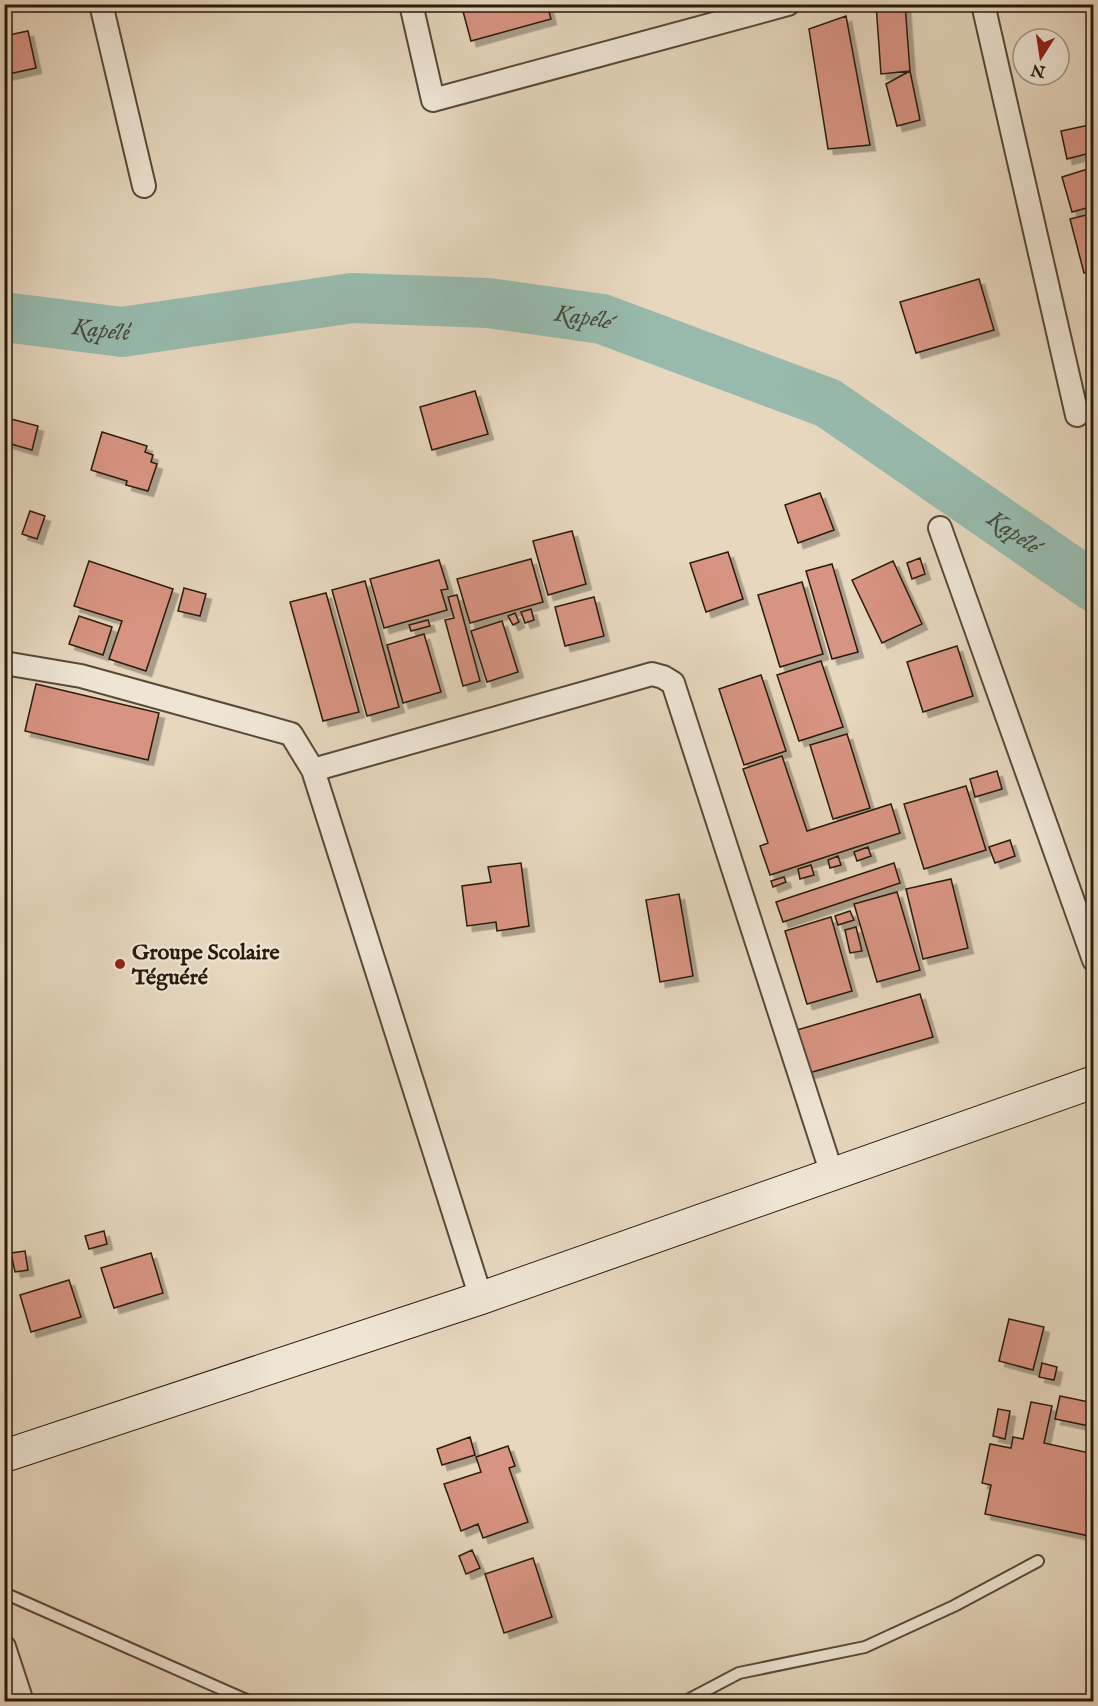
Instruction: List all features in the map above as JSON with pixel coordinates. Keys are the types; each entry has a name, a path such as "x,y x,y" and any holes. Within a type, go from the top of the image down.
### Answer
{"street":[{"path":"101,4 144,186"},
{"path":"411,4 433,100 780,6"},
{"path":"983,4 1077,415"},
{"path":"940,528 1094,960"},
{"path":"4,663 81,676 291,734 313,770 481,1298"},
{"path":"313,770 651,674 663,676 673,683 832,1174"},
{"path":"4,1456 481,1298 1048,1096 1094,1082"},
{"path":"4,1647 22,1701"}],"lane":[{"path":"684,1701 739,1673 865,1647 954,1606 1038,1561"},
{"path":"4,1593 251,1701"},
{"path":"552,1701 564,1701"}],"building":[{"path":"461,4 547,4 551,19 471,41"},
{"path":"876,4 905,4 910,71 881,74"},
{"path":"846,16 870,145 828,149 809,29"},
{"path":"28,31 36,68 4,75 4,36"},
{"path":"910,71 920,120 897,126 886,84"},
{"path":"1094,124 1094,152 1067,159 1061,131"},
{"path":"1094,167 1094,206 1072,212 1062,177"},
{"path":"1094,213 1094,271 1084,273 1070,219"},
{"path":"979,279 994,330 916,353 900,302"},
{"path":"1094,371 1094,386 1088,373"},
{"path":"475,391 488,434 432,450 420,407"},
{"path":"11,419 38,426 32,450 4,442"},
{"path":"102,432 147,446 145,452 153,455 151,462 157,464 148,491 126,485 127,481 91,470"},
{"path":"820,493 834,530 798,543 785,505"},
{"path":"30,511 45,516 37,539 22,534"},
{"path":"572,531 586,584 548,595 533,541"},
{"path":"728,552 743,599 706,612 690,563"},
{"path":"920,558 925,574 912,579 907,563"},
{"path":"531,559 543,602 470,623 457,579"},
{"path":"439,560 448,589 441,590 447,610 384,628 370,579"},
{"path":"89,561 173,589 146,671 109,659 122,621 74,606"},
{"path":"893,561 922,624 882,643 852,580"},
{"path":"832,564 858,652 832,659 806,571"},
{"path":"365,581 399,707 367,716 332,590"},
{"path":"802,582 823,654 780,667 758,595"},
{"path":"184,588 206,594 200,616 178,611"},
{"path":"326,593 359,712 323,721 290,602"},
{"path":"457,595 480,681 463,686 445,620 454,618 448,597"},
{"path":"594,597 604,636 565,646 555,607"},
{"path":"531,609 534,620 525,623 521,612"},
{"path":"515,613 519,622 513,625 508,616"},
{"path":"79,616 112,627 103,655 69,644"},
{"path":"428,620 430,626 411,631 409,625"},
{"path":"502,621 518,672 487,682 471,631"},
{"path":"424,634 441,692 403,703 387,645"},
{"path":"957,646 973,696 923,712 907,662"},
{"path":"821,661 843,727 799,741 777,675"},
{"path":"761,675 786,751 744,765 719,689"},
{"path":"36,684 159,713 148,760 25,731"},
{"path":"847,734 870,808 833,819 810,745"},
{"path":"782,756 807,831 891,804 900,833 770,875 760,846 768,843 743,769"},
{"path":"997,771 1002,789 975,797 970,779"},
{"path":"966,786 986,850 924,869 904,804"},
{"path":"1010,840 1015,856 995,863 989,847"},
{"path":"868,847 871,856 857,861 854,852"},
{"path":"838,856 841,865 830,868 828,860"},
{"path":"521,863 529,926 497,931 496,922 467,926 462,886 491,882 488,867"},
{"path":"894,863 900,883 783,922 776,902"},
{"path":"811,865 814,875 800,879 798,869"},
{"path":"784,877 786,882 773,887 771,881"},
{"path":"951,879 968,948 923,959 906,889"},
{"path":"897,892 920,970 877,982 854,904"},
{"path":"679,894 693,976 660,982 646,900"},
{"path":"850,911 854,920 838,925 835,916"},
{"path":"831,917 852,991 807,1004 785,931"},
{"path":"856,927 862,951 850,953 845,930"},
{"path":"920,994 933,1037 809,1073 797,1030"},
{"path":"104,1231 107,1244 89,1249 85,1236"},
{"path":"25,1251 28,1270 15,1272 11,1253"},
{"path":"151,1253 163,1293 114,1308 101,1268"},
{"path":"69,1280 81,1317 31,1332 20,1295"},
{"path":"1009,1319 1044,1327 1033,1370 999,1361"},
{"path":"1042,1363 1057,1367 1054,1380 1039,1377"},
{"path":"1060,1396 1094,1403 1094,1427 1055,1419"},
{"path":"1031,1402 1052,1406 1044,1443 1094,1454 1094,1537 985,1514 991,1485 982,1483 990,1444 1011,1448 1013,1437 1023,1439"},
{"path":"998,1409 1010,1411 1005,1439 993,1436"},
{"path":"470,1437 475,1455 442,1465 437,1449"},
{"path":"508,1446 515,1466 509,1468 528,1522 483,1538 478,1524 461,1531 444,1484 481,1472 476,1457"},
{"path":"472,1550 480,1568 466,1574 459,1556"},
{"path":"533,1558 552,1617 504,1633 485,1574"}],"waterway":[{"name":"Kapélé","path":"4,317 122,332 352,298 488,303 602,319 828,403 1094,587"}],"place":[{"name":"Groupe Scolaire Téguéré","path":"120,964"}]}
